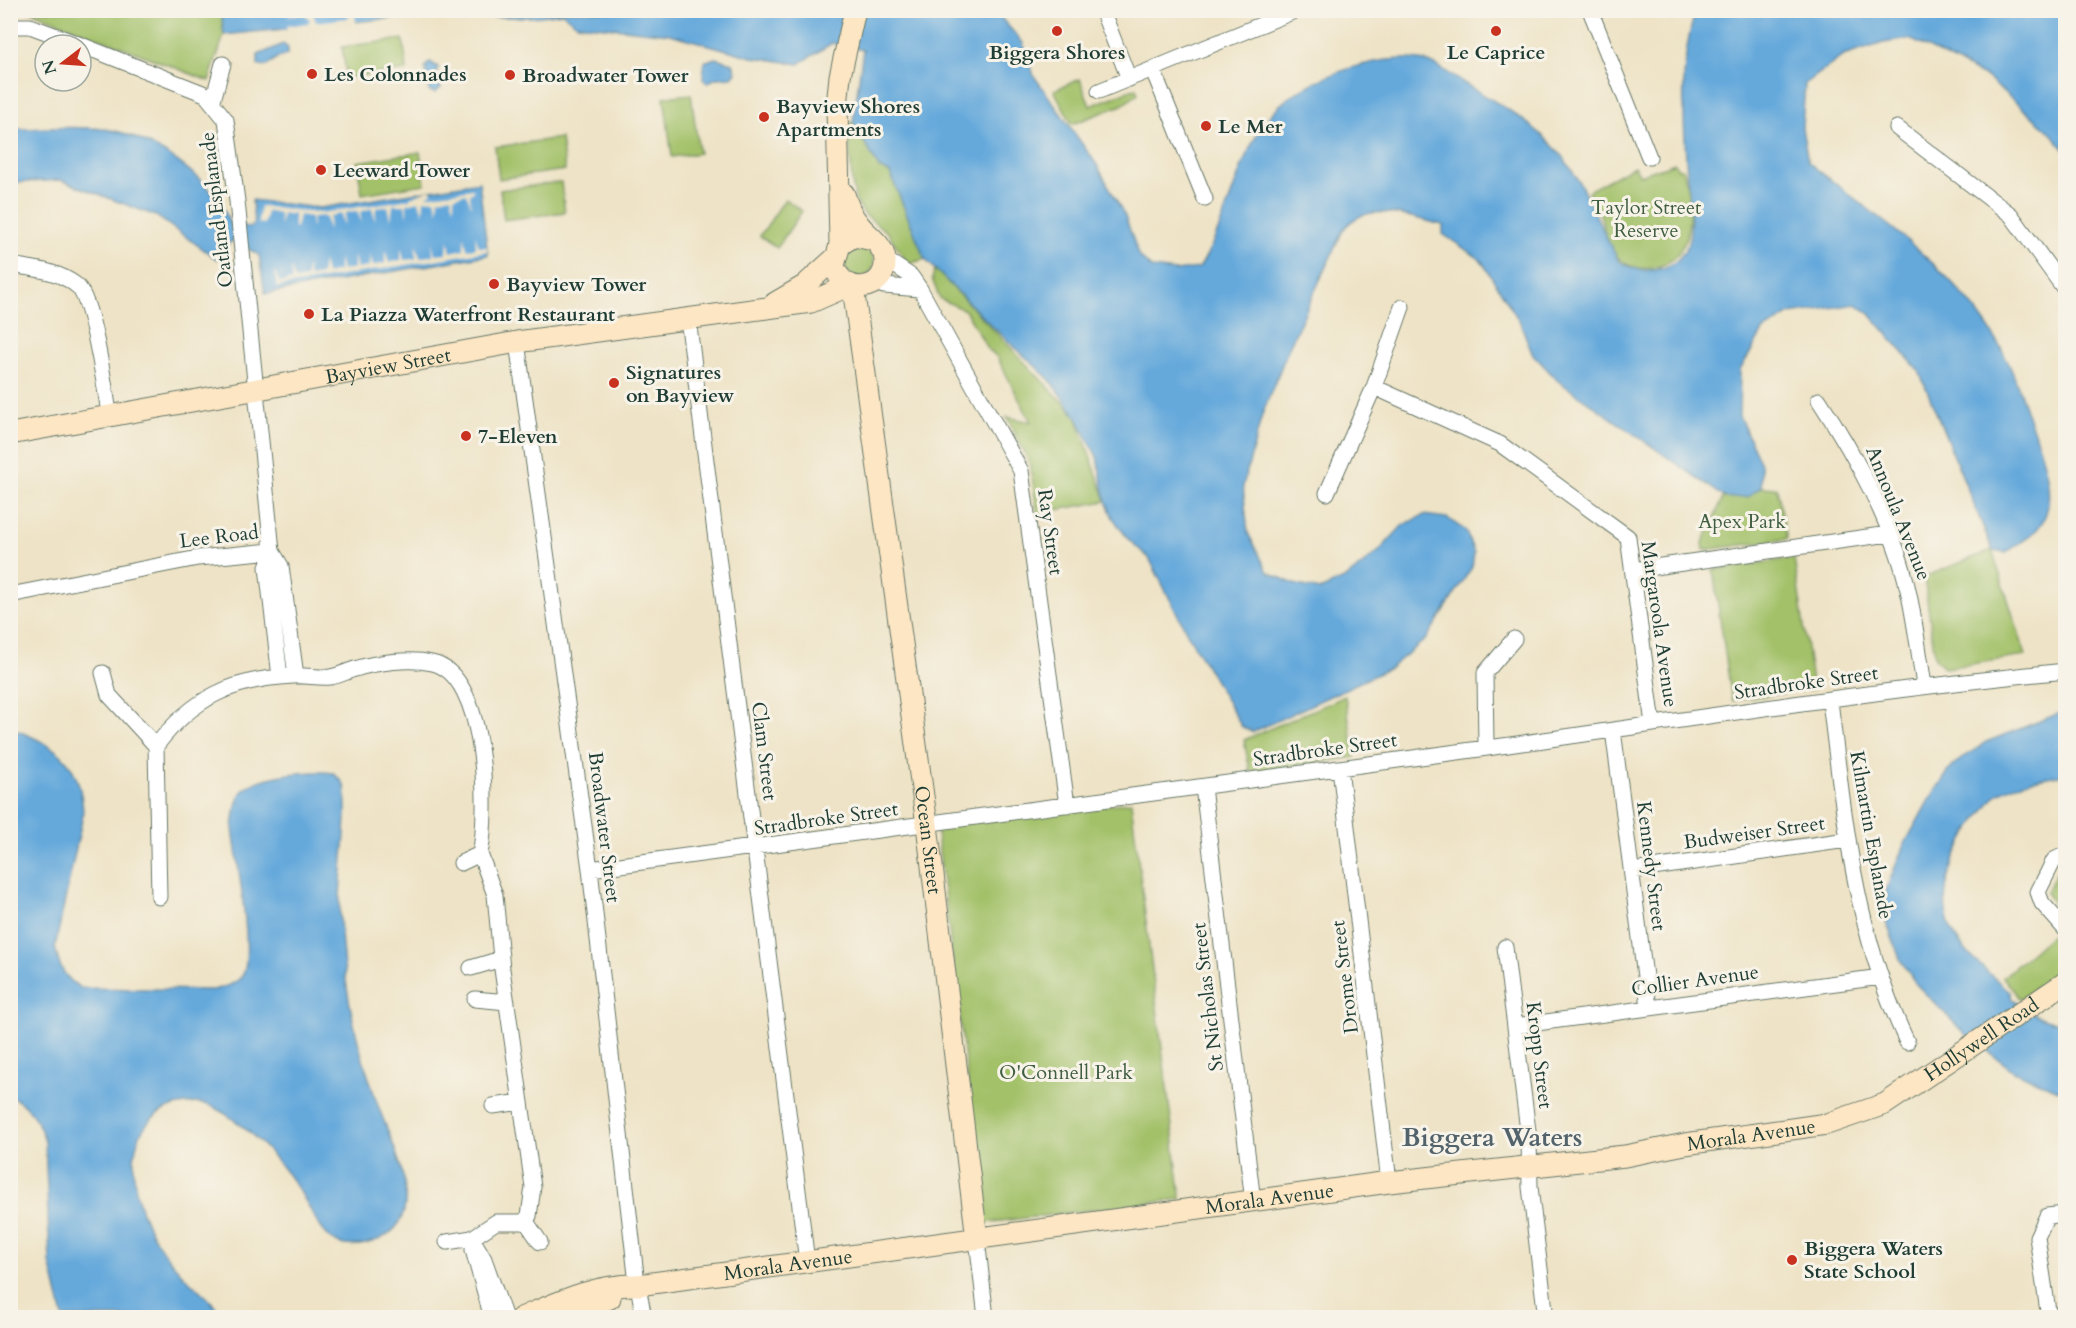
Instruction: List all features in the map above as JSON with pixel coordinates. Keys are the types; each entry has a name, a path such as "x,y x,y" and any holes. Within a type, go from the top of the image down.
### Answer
{"main road":[{"path":"840,182 856,221 881,248 885,259 883,272 862,285 839,277 837,252 840,182 837,106 855,10"},
{"path":"837,252 854,236 873,240"},
{"name":"Bayview Street","path":"766,307 804,286 837,252"},
{"name":"Bayview Street","path":"10,434 518,342 811,302 862,285"},
{"name":"Ocean Street","path":"862,285 857,321 866,363 927,825 976,1239"},
{"name":"Ocean Street","path":"862,285 866,363"},
{"path":"811,302 835,303 843,307 857,321"},
{"name":"Hollywell Road","path":"1897,1096 2066,982"},
{"name":"Morala Avenue","path":"521,1317 591,1291 614,1286 638,1285 1389,1182 1625,1156 1685,1144 1813,1127 1870,1111 1897,1096"},
{"name":"Morala Avenue","path":"560,1317 638,1285"}],"street":[{"path":"1102,10 1129,79"},
{"path":"1099,92 1297,10"},
{"path":"1590,10 1649,157"},
{"path":"10,26 30,26 49,33"},
{"path":"93,50 167,78 205,94 213,100 223,64"},
{"path":"1153,70 1205,200"},
{"name":"Oatland Esplanade","path":"213,100 226,120 237,201 255,389"},
{"path":"1897,128 2011,215 2066,291"},
{"name":"Ray Street","path":"885,259 910,276 920,289 1021,471 1067,805"},
{"path":"10,265 55,273 78,286 89,307 110,417"},
{"path":"862,285 920,289"},
{"path":"1327,493 1374,387 1402,307"},
{"name":"Clam Street","path":"688,318 807,1262"},
{"name":"Broadwater Street","path":"518,342 590,869 638,1285 644,1317"},
{"name":"Margaroola Avenue","path":"1374,387 1500,444 1628,537 1653,724"},
{"name":"Lee Road","path":"10,595 198,558 273,551 255,389"},
{"name":"Annoula Avenue","path":"1819,400 1854,453 1889,534 1908,588 1924,685"},
{"path":"1633,570 1889,534"},
{"path":"273,551 281,566 297,676"},
{"path":"273,551 267,567 280,677"},
{"path":"1486,748 1485,673 1514,639"},
{"path":"156,746 188,712 208,697 231,685 254,679 297,676 329,677 357,668 413,660 436,663 457,678 470,701 484,792 484,834 480,854 495,895 501,959 532,1187 529,1216 525,1220 509,1223 496,1222 472,1238 447,1242"},
{"name":"Stradbroke Street","path":"590,869 1830,701 1924,685 2066,671"},
{"path":"103,673 109,695 156,746 159,897"},
{"name":"Kilmartin Esplanade","path":"1830,701 1847,840 1859,906 1881,977 1907,1042"},
{"name":"Kennedy Street","path":"1613,730 1649,1007"},
{"name":"Drome Street","path":"1340,768 1389,1182"},
{"name":"St Nicholas Street","path":"1203,787 1252,1202"},
{"name":"Budweiser Street","path":"1632,871 1847,840"},
{"path":"461,863 480,854"},
{"path":"2065,929 2042,903 2038,892 2054,860 2066,854"},
{"name":"Kropp Street","path":"1505,947 1529,1139 1529,1168 1546,1317"},
{"path":"471,968 501,959"},
{"name":"Collier Avenue","path":"1515,1026 1881,977"},
{"path":"475,999 507,1002"},
{"path":"493,1106 521,1102"},
{"path":"2049,1317 2037,1238 2047,1216 2066,1214"},
{"path":"525,1220 540,1242"},
{"path":"472,1238 475,1263 492,1317"},
{"path":"472,1238 484,1258 505,1317"},
{"name":"Ocean Street","path":"976,1239 986,1317"}],"green space":[{"path":"30,11 221,11 224,35 209,81 93,36 93,33 86,33"},
{"path":"403,39 407,70 350,77 346,74 342,47"},
{"path":"1080,79 1090,106 1136,88 1138,94 1122,105 1072,124 1054,90"},
{"path":"691,94 699,153 672,157 664,97"},
{"path":"853,122 879,168 890,173 925,259 908,264 888,233 864,214 856,202 852,182 848,125"},
{"path":"561,138 565,170 499,179 495,147"},
{"path":"420,152 425,184 362,194 357,162"},
{"name":"Taylor Street Reserve","path":"1675,163 1678,169 1683,168 1688,197 1688,228 1684,242 1678,254 1667,263 1652,268 1631,266 1622,261 1612,250 1599,211 1588,191 1634,166 1640,175"},
{"path":"561,182 565,212 504,220 500,190"},
{"path":"785,199 802,211 777,248 760,236"},
{"path":"859,247 870,251 874,262 870,273 859,277 848,273 844,262 848,251"},
{"path":"935,269 1076,416 1106,501 1050,511 1043,519 1037,511 1030,464 1007,417 1031,422 997,357 988,349 965,310 940,299 932,279"},
{"name":"Apex Park","path":"1761,487 1777,488 1787,539 1704,550 1703,543 1724,496 1748,497"},
{"path":"1992,550 2026,656 1945,668 1935,658 1924,577"},
{"path":"1794,558 1813,689 1732,701 1713,570"},
{"path":"1345,696 1355,757 1250,772 1244,740"},
{"name":"O'Connell Park","path":"1131,802 1181,1199 985,1223 936,826"},
{"path":"2065,864 2065,914 2052,902 2046,892 2060,866"},
{"path":"2053,934 2057,939 2065,941 2065,967 2020,999 2003,977"}],"water":[{"path":"221,11 995,11 1023,43 1034,76 1097,165 1125,216 1139,256 1151,268 1176,271 1199,268 1219,229 1251,146 1275,110 1305,87 1348,69 1393,60 1414,59 1431,63 1510,111 1544,137 1565,160 1582,187 1619,261 1639,269 1650,270 1660,269 1678,259 1689,239 1691,215 1686,155 1684,71 1690,30 1696,11 2065,11 2065,150 2049,131 1986,77 1910,39 1883,43 1843,56 1805,84 1802,128 1808,162 1919,251 1969,301 1990,329 2014,375 2040,448 2049,491 2045,517 2035,532 2006,553 1993,551 1919,371 1869,313 1856,304 1790,314 1763,331 1740,370 1739,416 1761,464 1761,487 1748,497 1726,498 1558,381 1532,353 1520,322 1481,260 1443,234 1443,225 1390,213 1364,215 1353,220 1343,230 1290,345 1262,415 1243,486 1248,533 1268,572 1294,584 1320,590 1346,578 1378,552 1403,525 1424,515 1447,518 1466,531 1474,553 1472,567 1426,639 1390,668 1253,732 1242,727 1188,635 1149,558 1128,539 1113,518 1106,501 1097,457 1076,416 1049,379 925,259 890,173 879,168 853,122 863,50 832,43 799,64 752,57 670,34 577,24 562,13 533,17 404,17 224,35"},
{"path":"283,44 288,48 287,55 277,58 267,66 258,65 258,55"},
{"path":"715,58 733,63 736,72 732,77 716,78 707,83 703,79 704,62"},
{"path":"430,62 438,67 436,78 441,88 435,93 429,91 425,67"},
{"path":"93,128 121,132 139,139 159,149 195,176 211,191 222,206 229,222 251,228 254,223 252,200 320,208 479,182 488,255 265,294 259,255 232,240 217,259 156,216 61,180 11,183 11,129"},
{"path":"2065,711 2065,774 2023,783 2006,789 1995,797 1963,840 1950,872 1945,905 1948,921 1960,944 1980,966 2010,992 2012,999 2040,1017 2065,1025 2065,1093 2014,1071 1964,1033 1916,984 1900,959 1886,921 1886,890 1903,847 1929,800 1953,765 1986,742"},
{"path":"15,730 44,743 66,760 73,770 82,798 83,815 55,947 63,971 81,988 213,990 236,982 242,976 246,950 244,906 233,829 236,806 241,793 258,781 299,773 334,773 342,782 346,805 340,904 343,958 359,1045 404,1179 403,1215 394,1230 377,1240 363,1244 353,1246 338,1243 325,1233 291,1178 251,1133 227,1115 205,1104 175,1106 158,1114 146,1126 138,1141 134,1158 137,1194 142,1212 159,1246 181,1273 213,1304 222,1317 63,1317 50,1262 45,1142 33,1115 11,1096 10,731"}],"pier":[{"path":"312,11 316,22 348,18 350,11 367,11 355,14 356,23 287,30 287,26 308,23 310,20 305,14 289,16 289,14"},
{"path":"473,189 470,194 471,206 466,193 454,197 454,209 451,196 439,199 438,212 435,199 424,200 423,214 419,201 407,204 407,217 405,205 393,205 391,220 388,206 376,208 375,221 372,208 360,212 362,224 357,211 345,213 344,226 341,214 330,216 328,230 325,216 313,217 311,229 311,217 299,215 296,228 294,227 294,214 282,214 280,226 279,213 267,211 264,224 258,223 260,206 321,213 410,199 428,190 432,193 425,196"},
{"path":"475,234 479,247 487,247 487,251 277,287 274,270 280,283 292,280 291,267 295,280 306,278 307,264 309,277 321,275 323,261 326,274 339,271 339,258 342,271 354,268 354,255 357,269 369,267 370,253 373,266 385,263 385,250 389,263 401,260 401,247 404,260 416,259 416,245 420,258 433,255 432,242 435,254 447,253 448,239 451,252 464,249 464,236 467,249 476,248"}],"place":[{"name":"Biggera Shores","path":"1057,31"},
{"name":"Le Caprice","path":"1496,31"},
{"name":"Les Colonnades","path":"312,74"},
{"name":"Broadwater Tower","path":"510,75"},
{"name":"Bayview Shores Apartments","path":"764,117"},
{"name":"Le Mer","path":"1206,126"},
{"name":"Leeward Tower","path":"321,170"},
{"name":"Bayview Tower","path":"494,284"},
{"name":"La Piazza Waterfront Restaurant","path":"309,314"},
{"name":"Signatures on Bayview","path":"614,383"},
{"name":"7-Eleven","path":"466,436"},
{"name":"Biggera Waters State School","path":"1792,1260"}],"district":[{"name":"Biggera Waters","path":"1492,1137"}]}
